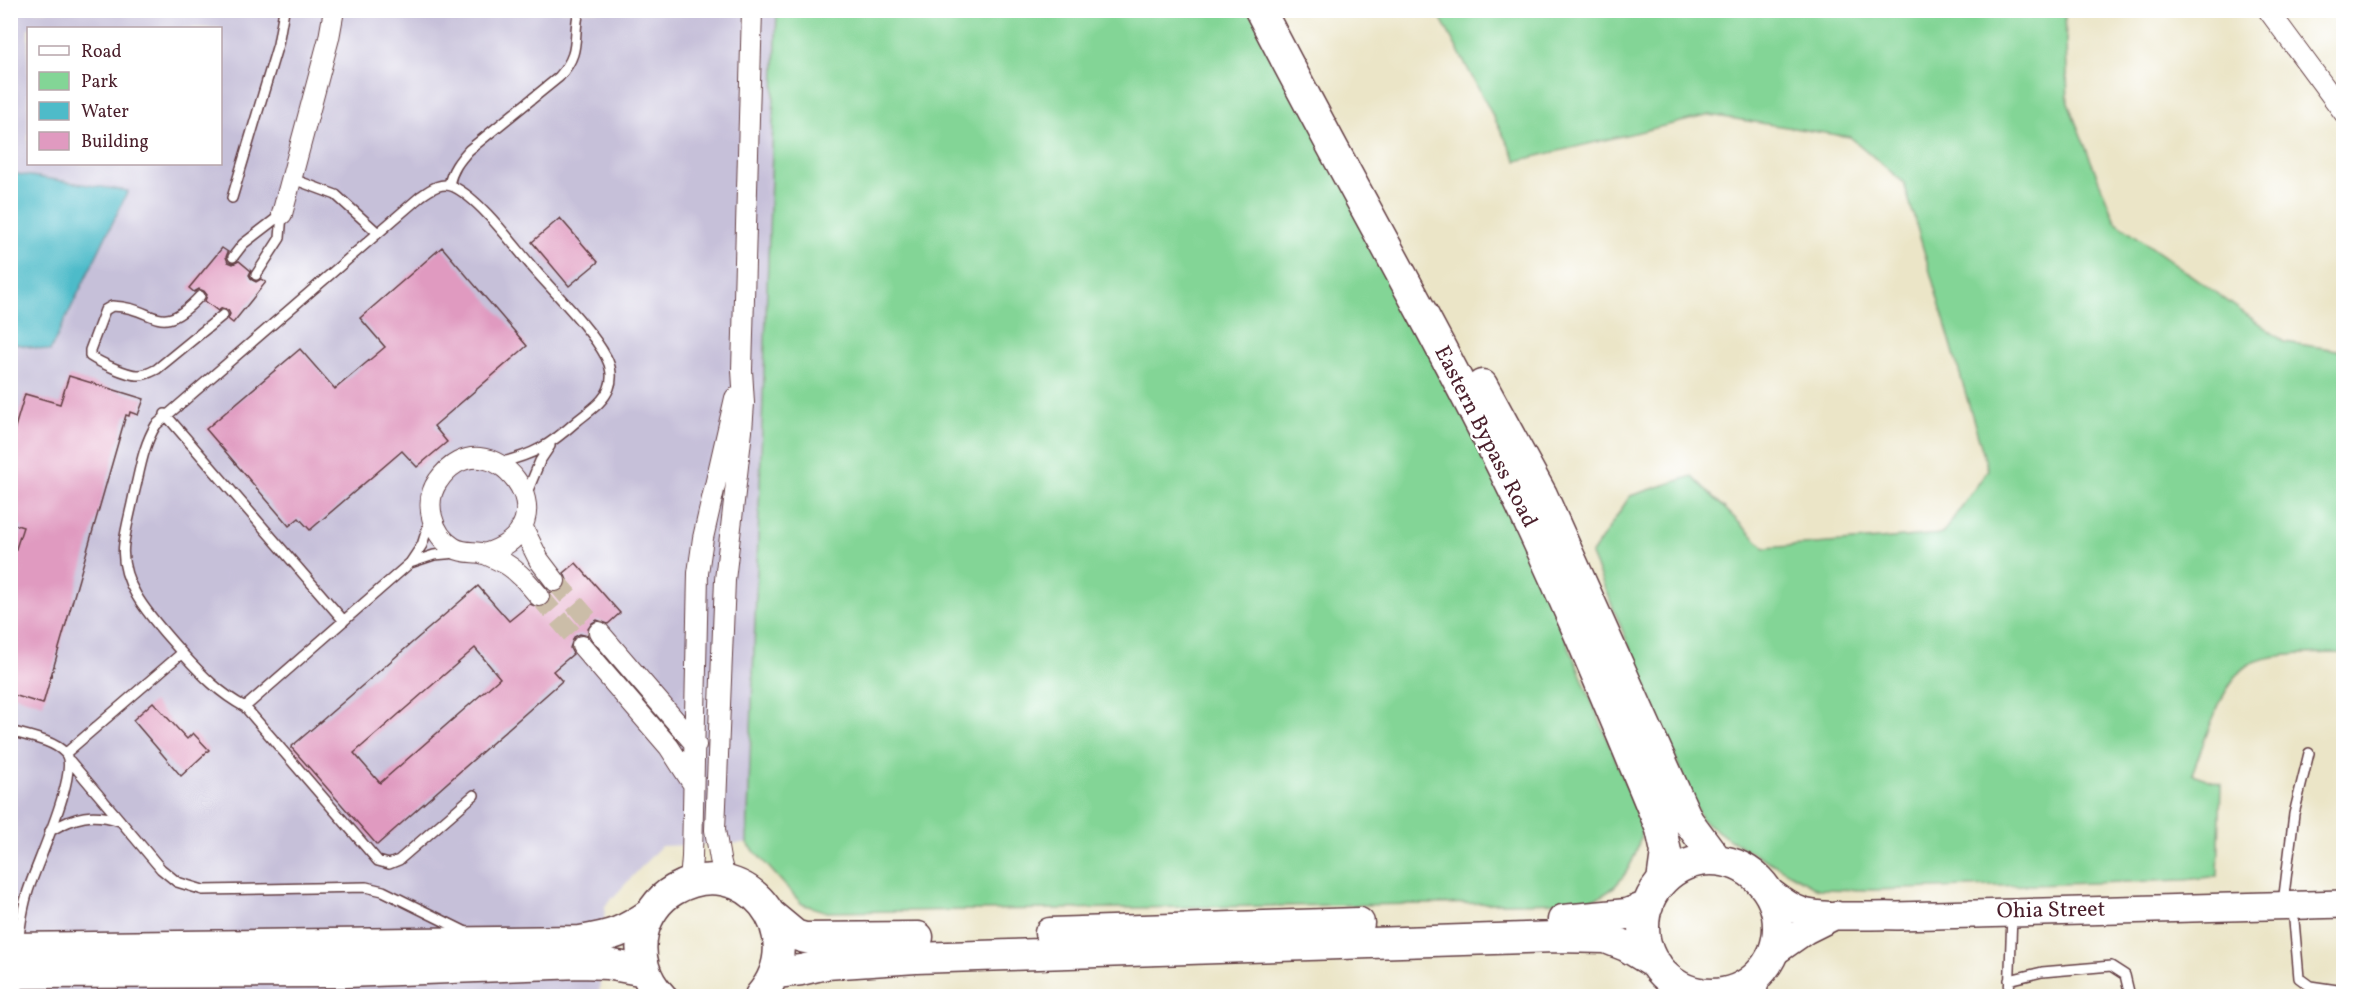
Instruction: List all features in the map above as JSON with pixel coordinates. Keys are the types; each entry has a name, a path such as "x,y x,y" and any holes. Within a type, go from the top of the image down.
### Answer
{"main road":[{"name":"Eastern Bypass Road","path":"1260,10 1454,373 1515,492 1566,601 1661,829 1666,852 1655,893"},
{"name":"Eastern Bypass Road","path":"1283,10 1404,241 1542,495 1688,821 1717,860"},
{"path":"15,968 487,943 580,942 611,936 628,929 651,913 668,893 690,882 705,880 726,882 743,887 795,935 805,938 871,939 1278,924 1571,920 1628,914 1655,893 1683,866 1700,861 1717,860 1743,868 1759,880 1766,888 1777,915 1778,934 1773,953 1754,987 1701,994 1671,980 1657,965 1626,946 1606,938 1556,937 906,958 826,964 801,970 768,985"},
{"path":"1655,893 1645,937 1657,965"},
{"path":"651,913 641,947 645,971 661,996"},
{"path":"768,985 780,943 771,915"},
{"path":"15,968 346,972 581,963 607,964 645,971"}],"street":[{"path":"282,214 329,38 334,10"},
{"path":"726,882 715,830 725,580 744,403 742,370 752,10"},
{"path":"2268,10 2343,113"},
{"path":"690,882 698,573 703,538 742,370"},
{"path":"476,554 500,549 513,540 522,526 526,510 525,497 517,479 505,467 490,460 474,459 459,462 446,470 436,482 431,496 431,515 434,526 454,548 506,564 521,575 539,596"},
{"path":"522,526 539,560 555,581"},
{"path":"599,632 694,742 717,777"},
{"path":"582,646 669,747 693,785"},
{"name":"Ohia Street","path":"1766,888 1784,903 1803,912 1837,915 1897,916 2343,904"},
{"path":"1773,953 1806,930 1837,915"}],"lane":[{"path":"232,198 278,44 284,10"},
{"path":"449,185 457,163 470,150 559,77 569,66 577,43 579,10"},
{"path":"293,179 336,195 378,233"},
{"path":"474,795 399,860 389,864 378,861 245,707 226,697 209,683 182,654 142,604 130,584 124,565 123,545 142,456 148,439 165,414 431,189 449,185 467,195 500,230 579,321 606,355 610,364 611,376 605,395 551,444 540,460 525,497"},
{"path":"233,256 243,244 282,214"},
{"path":"256,275 280,238 282,214"},
{"path":"200,296 177,317 168,320 112,306 105,310 90,350 90,356 136,376 147,374 157,369 223,315"},
{"path":"165,414 344,621"},
{"path":"497,464 551,444"},
{"path":"245,707 410,563 428,532 431,515"},
{"path":"410,563 434,555 476,554"},
{"path":"15,968 27,892 66,788 68,757 182,654"},
{"path":"10,731 54,745 68,757 161,869 177,882 203,890 366,888 383,891 487,943"},
{"path":"2309,753 2294,814 2287,906 2299,978 2310,986 2343,991"},
{"path":"50,831 76,818 108,817 120,821"},
{"path":"2009,996 2012,912"},
{"path":"2009,980 2042,972 2111,966 2125,975 2129,992 2127,996"}],"shaded area":[{"path":"11,11 777,11 747,843 661,846 605,906 599,996 11,996 10,343 50,351 128,191 11,173"}],"green space":[{"path":"777,11 1257,11 1466,398 1643,825 1635,856 1618,883 1601,896 1579,902 827,912 802,904 747,843"},
{"path":"1437,11 2065,11 2068,103 2115,221 2285,342 2343,351 2343,653 2294,654 2258,661 2248,665 2239,673 2222,698 2192,774 2221,784 2218,876 2185,880 1873,890 1818,889 1730,840 1701,819 1591,555 1630,496 1692,476 1765,548 1942,534 1988,470 1904,183 1850,137 1710,115 1517,161"}],"water":[{"path":"11,173 128,191 50,351 11,343"}],"building":[{"path":"560,218 598,262 569,286 532,242"},
{"path":"442,247 527,346 434,426 447,442 417,467 402,451 310,530 299,518 289,526 206,429 300,349 335,389 385,347 360,318"},
{"path":"222,248 228,252 226,257 228,262 233,264 239,261 251,271 249,275 252,280 256,282 261,279 266,282 233,323 228,319 230,314 228,310 222,308 218,311 205,301 207,295 204,291 199,289 194,292 189,288"},
{"path":"69,376 144,399 138,415 130,412 129,416 126,415 43,704 10,694 10,567 23,527 10,523 10,444 25,394 60,404"},
{"path":"576,563 620,613 608,624 597,620 592,623 588,629 588,636 580,634 574,637 570,648 573,654 553,671 562,681 377,845 291,747 478,586 509,621 530,604 540,608 547,605 550,592 557,593 563,590 567,580 564,573","holes":["475,648 500,678 380,783 354,753"]},
{"path":"153,702 187,739 193,733 209,750 181,776 133,720"}],"tunnel":[{"path":"555,581 599,632"},
{"path":"539,596 582,646"}]}
